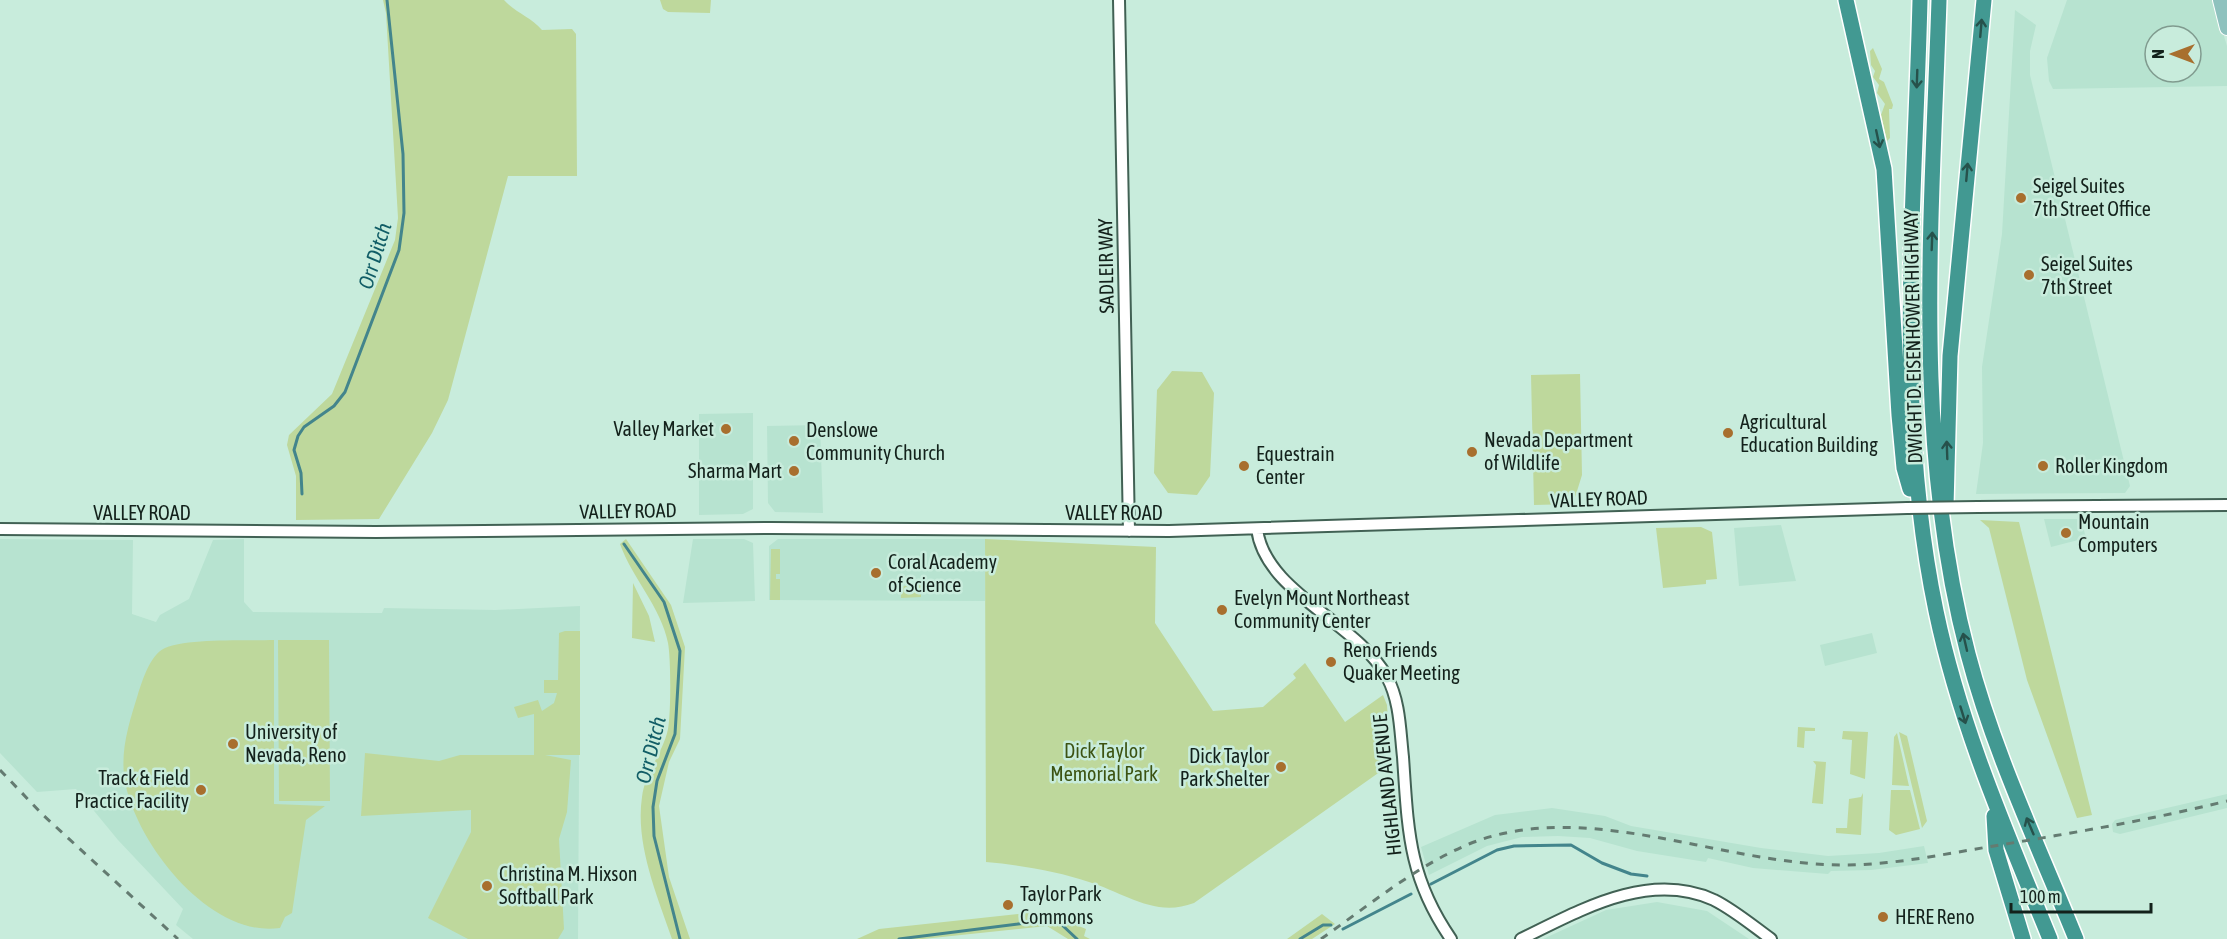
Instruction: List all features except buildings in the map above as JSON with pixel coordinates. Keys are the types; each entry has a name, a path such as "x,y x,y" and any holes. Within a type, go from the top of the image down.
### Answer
{"highway":[{"path":"1846,0 1884,169 1904,468 1923,535"},
{"name":"DWIGHT D. EISENHOWER HIGHWAY","path":"1920,0 1910,370 1914,462 1923,535 1936,612 1960,704 1993,804 2050,939"},
{"name":"DWIGHT D. EISENHOWER HIGHWAY","path":"1939,0 1930,305 1934,460 1944,530 1957,606 1981,700 2000,755 2076,939"},
{"path":"1944,530 1948,482 1950,356 1984,0"},
{"path":"1993,804 1996,850 2023,939"},
{"path":"2052,880 2084,939"}],"main road":[{"path":"2220,0 2227,28"}],"street":[{"name":"SADLEIR WAY","path":"1119,0 1129,531"},
{"name":"VALLEY ROAD","path":"0,529 376,532 794,528 1129,531 1257,529 1880,508 2227,506"},
{"name":"HIGHLAND AVENUE","path":"1257,529 1260,546 1267,560 1285,579 1367,650 1390,684 1400,721 1411,850 1426,896 1451,939"},
{"path":"1521,939 1610,898 1674,890 1712,900 1771,939"}],"shaded area":[{"path":"2067,0 2213,0 2227,46 2227,86 2053,89 2049,81 2047,58"},
{"path":"2015,10 2036,25 2030,51 2030,75 2130,486 2125,493 1976,494 1983,443 1982,367 2002,234"},
{"path":"753,413 753,509 743,514 699,515 699,414"},
{"path":"820,425 823,513 775,512 768,503 767,426"},
{"path":"2044,519 2081,519 2086,538 2051,547"},
{"path":"1781,525 1796,581 1739,586 1734,528"},
{"name":"University of Nevada, Reno","path":"0,539 133,540 132,614 156,622 160,615 189,599 213,540 244,539 244,602 253,612 382,613 384,608 495,610 580,606 578,939 193,939 176,925 183,909 118,840 76,789 37,792 0,753"},
{"path":"693,539 744,539 753,543 755,601 683,603"},
{"name":"Coral Academy of Science","path":"778,539 985,539 985,601 769,600 769,546"},
{"path":"1872,633 1877,653 1825,666 1820,645"},
{"path":"2227,794 2227,808 2120,834 2113,832 2112,824 2115,820"},
{"path":"1552,808 1605,816 1631,826 1761,848 1828,856 1879,853 1924,846 1928,863 1871,870 1831,871 1828,874 1753,868 1708,858 1706,862 1637,851 1590,838 1558,836 1522,837 1487,846 1429,875 1421,847 1495,815"},
{"path":"1657,902 1707,911 1749,939 1543,939 1606,910"}],"green space":[{"path":"383,0 504,0 542,30 572,29 576,34 577,176 508,176 448,400 432,433 379,519 296,520 296,476 287,445 289,435 332,394 395,240 398,218 386,13"},
{"path":"660,0 711,0 710,13 668,12 663,9"},
{"path":"1873,48 1882,69 1879,79 1884,82 1893,105 1892,109 1889,109 1890,138 1887,141 1881,115 1885,104 1877,93 1879,85 1873,77 1875,71 1871,65 1870,51"},
{"path":"1172,371 1202,372 1214,393 1210,476 1197,495 1168,493 1154,473 1157,390"},
{"path":"1580,374 1582,475 1573,504 1534,505 1531,375"},
{"path":"1980,520 2019,522 2092,815 2077,818 2027,680 1989,528"},
{"path":"1701,527 1712,532 1717,579 1706,580 1706,584 1663,588 1656,528"},
{"path":"626,539 671,605 685,647 680,739 669,762 659,806 669,877 690,939 672,939 644,851 642,797 668,729 670,661 668,643 659,617 620,544"},
{"name":"Dick Taylor Memorial Park","path":"985,539 1156,547 1155,623 1213,711 1263,707 1296,678 1293,674 1305,663 1345,722 1383,695 1387,705 1391,764 1194,903 1180,907 1153,906 1077,878 1025,867 986,862"},
{"path":"771,549 780,549 780,574 776,574 776,579 780,579 780,600 770,600"},
{"path":"633,583 649,616 655,642 632,638"},
{"path":"911,584 921,585 921,597 901,598 901,587"},
{"path":"580,631 580,755 545,755 571,760 567,812 559,839 564,929 558,939 468,939 428,918 471,832 471,810 361,816 365,753 439,761 460,755 534,755 534,714 518,718 514,707 538,700 542,711 554,703 557,693 544,693 544,680 558,680 559,633"},
{"name":"Track & Field Practice Facility","path":"274,640 274,804 325,806 306,820 292,913 285,917 280,928 253,927 226,917 201,901 178,879 157,854 141,827 130,800 123,765 127,734 138,694 148,668 160,651 188,643"},
{"path":"278,640 329,640 330,801 279,801"},
{"path":"1798,727 1815,728 1815,731 1805,731 1804,748 1797,747"},
{"path":"1843,731 1868,732 1865,779 1850,774 1852,740 1842,739"},
{"path":"1899,732 1907,736 1927,821 1922,828"},
{"path":"1897,733 1909,786 1892,785 1894,737"},
{"path":"1813,761 1826,762 1823,804 1812,803 1816,765"},
{"path":"1891,790 1910,790 1920,829 1896,835 1889,830"},
{"path":"1863,793 1861,835 1836,833 1836,828 1847,828 1849,799 1861,797"},
{"path":"1028,913 1064,920 1086,929 1084,936 1090,939 1068,939 1047,926 923,939 857,939 879,929"},
{"path":"1322,914 1335,924 1312,939 1287,939"}],"waterway":[{"name":"Orr Ditch","path":"302,494 301,473 294,450 298,436 304,427 334,406 345,392 399,250 404,213 403,154 387,0"},
{"name":"Orr Ditch","path":"624,544 664,602 680,651 675,734 657,781 653,807 654,836 680,939"},
{"name":"Orr Ditch","path":"1431,884 1497,850 1514,846 1571,845 1602,863 1631,874 1647,876"},
{"name":"Orr Ditch","path":"1343,929 1411,894"},
{"name":"Orr Ditch","path":"899,939 1050,920 1061,924 1077,939"},
{"name":"Orr Ditch","path":"1300,939 1323,925 1331,925"}],"railway":[{"path":"0,770 43,815 178,939"},
{"path":"1321,939 1430,863 1469,844 1514,831 1560,827 1607,830 1797,862 1862,865 2052,836 2227,801"}],"place":[{"name":"Seigel Suites 7th Street Office","path":"2021,198"},
{"name":"Seigel Suites 7th Street","path":"2029,275"},
{"name":"Valley Market","path":"726,429"},
{"name":"Agricultural Education Building","path":"1728,433"},
{"name":"Denslowe Community Church","path":"794,441"},
{"name":"Nevada Department of Wildlife","path":"1472,452"},
{"name":"Equestrain Center","path":"1244,466"},
{"name":"Roller Kingdom","path":"2043,466"},
{"name":"Sharma Mart","path":"794,471"},
{"name":"Mountain Computers","path":"2066,533"},
{"name":"Coral Academy of Science","path":"876,573"},
{"name":"Evelyn Mount Northeast Community Center","path":"1222,610"},
{"name":"Reno Friends Quaker Meeting","path":"1331,662"},
{"name":"University of Nevada, Reno","path":"233,744"},
{"name":"Dick Taylor Park Shelter","path":"1281,767"},
{"name":"Track & Field Practice Facility","path":"201,790"},
{"name":"Christina M. Hixson Softball Park","path":"487,886"},
{"name":"Taylor Park Commons","path":"1008,905"},
{"name":"HERE Reno","path":"1883,917"}]}
